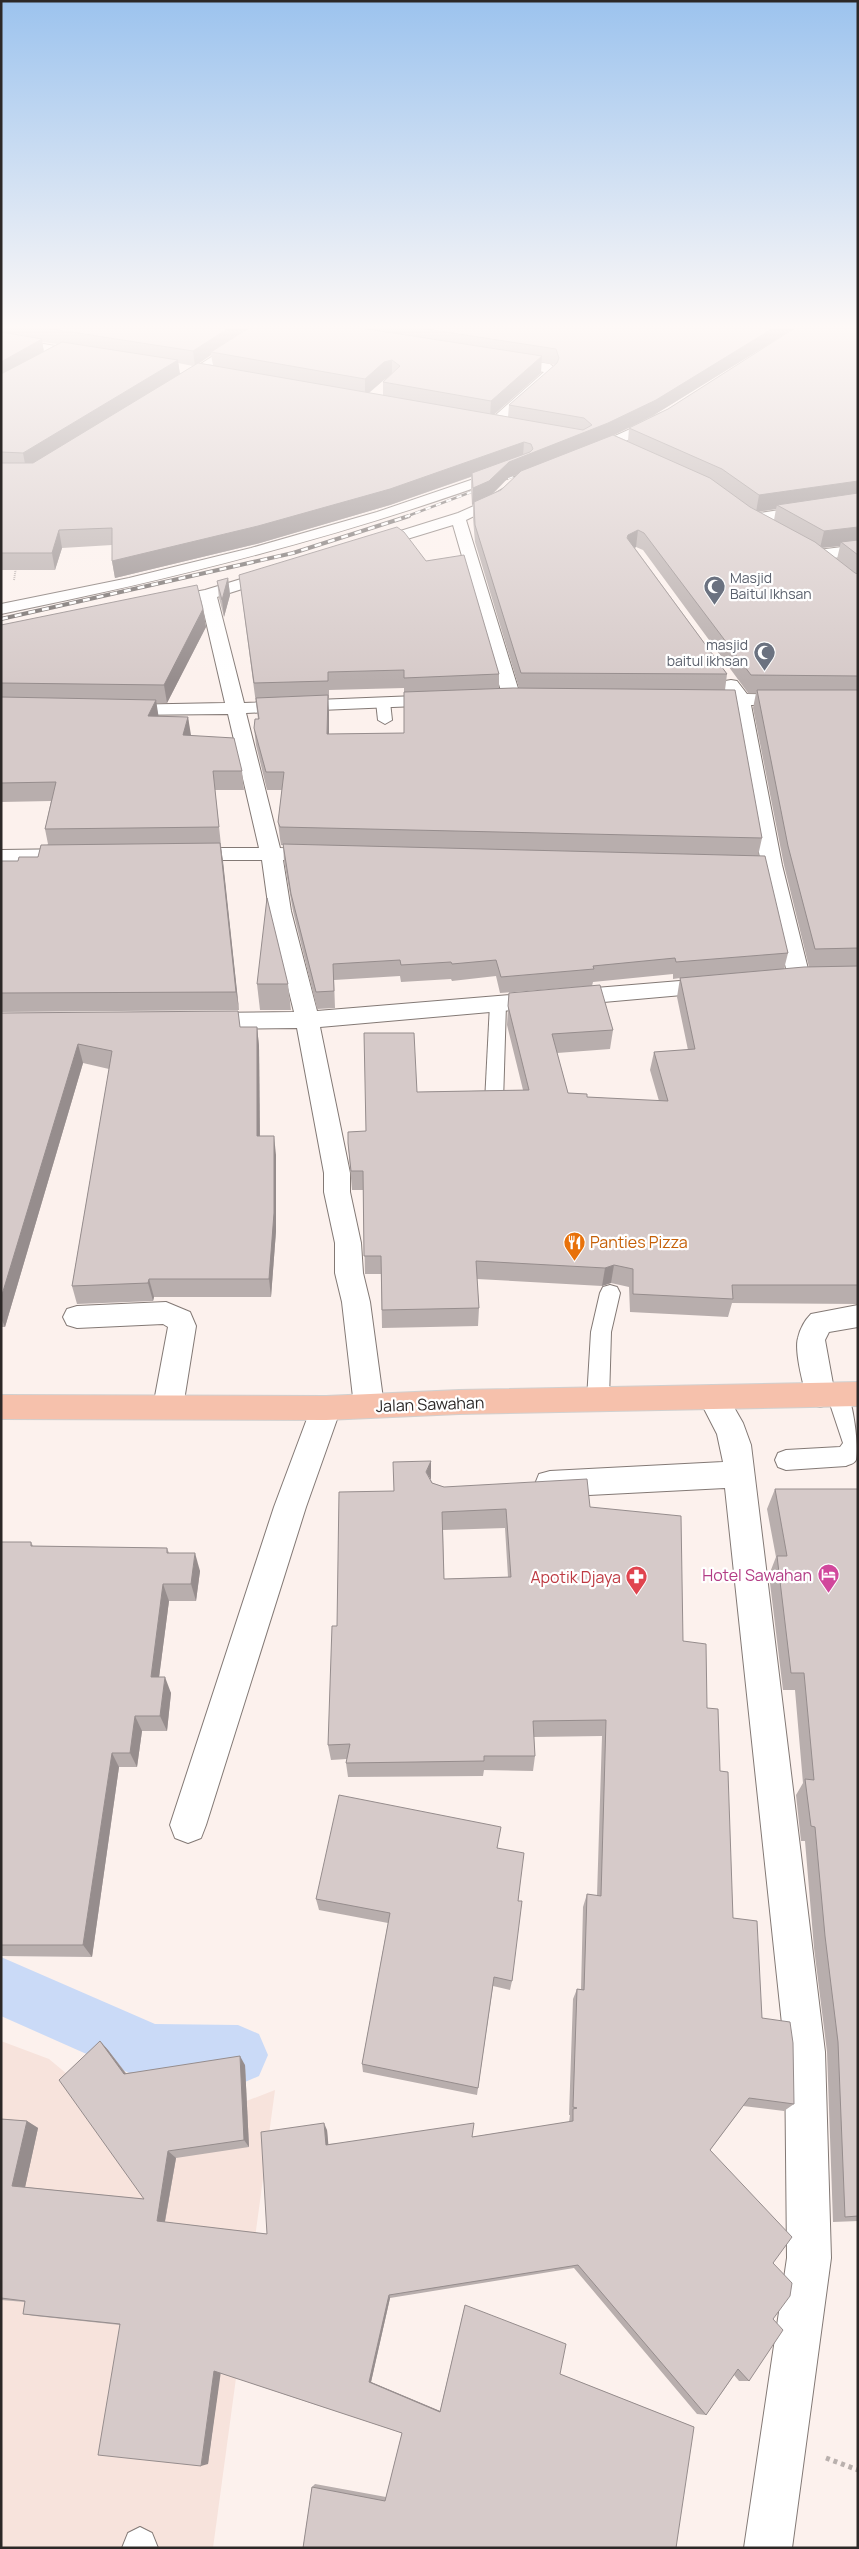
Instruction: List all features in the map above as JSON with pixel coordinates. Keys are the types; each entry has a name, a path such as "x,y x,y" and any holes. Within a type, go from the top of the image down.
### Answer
{"main road":[{"name":"Jalan Sawahan","path":"1,1407 326,1408 598,1399 838,1395"}],"street":[{"path":"574,459 612,444 629,451"},
{"path":"7,608 235,558 433,499 519,466"},
{"path":"360,548 404,541 498,500 506,488 514,483"},
{"path":"753,519 858,502"},
{"path":"740,508 753,519 778,533"},
{"path":"458,518 512,698"},
{"path":"802,546 834,568"},
{"path":"818,556 858,550"},
{"path":"152,606 208,594 294,568"},
{"path":"208,594 270,853 280,911 307,1020 328,1136 337,1173 337,1192 348,1244 349,1273 356,1302 369,1406"},
{"path":"719,669 741,699 772,865 799,978"},
{"path":"492,698 532,698"},
{"path":"106,710 172,711 462,699"},
{"path":"682,699 858,701"},
{"path":"161,854 270,853 339,855"},
{"path":"1,856 91,855"},
{"path":"713,864 772,865"},
{"path":"179,1021 307,1020 741,982"},
{"path":"77,1317 166,1313 180,1320 182,1326 168,1408"},
{"path":"838,1395 810,1340 812,1333 821,1322 858,1316"},
{"path":"713,1397 732,1432 739,1474 804,2052 809,2258 768,2548"},
{"path":"188,1825 290,1507 326,1408"},
{"path":"523,1486 739,1474"}],"lane":[{"path":"382,702 385,720"},
{"path":"494,1102 498,1004"},
{"path":"598,1399 601,1332 610,1293"},
{"path":"786,1460 846,1456 856,1446 838,1395"}],"path":[{"path":"7,608 17,563"}],"shaded area":[{"path":"1,2041 49,2059 146,2140 275,2090 213,2548 1,2548"}],"building":[{"path":"1,443 40,443 23,453 1,452"},
{"path":"66,443 521,443 390,489 258,526 112,561 112,528 59,530 52,553 1,553 1,463 33,463"},
{"path":"527,443 557,443 509,462 489,481 473,488 472,473 530,452 533,449 531,444"},
{"path":"593,443 631,443 710,478 750,507 815,542 858,574 858,676 751,675 644,533 638,530 628,535 627,538 727,674 521,673 475,525 474,502 501,490 521,471"},
{"path":"663,443 858,443 858,481 759,495 722,469"},
{"path":"858,493 858,527 824,531 777,505"},
{"path":"397,527 404,532 426,561 464,555 499,674 404,678 404,670 328,672 328,681 254,683 239,575"},
{"path":"858,540 858,555 841,542"},
{"path":"228,578 222,600 217,581"},
{"path":"197,585 203,609 164,685 1,683 1,625"},
{"path":"513,688 735,690 762,838 280,827 278,822 284,772 266,772 254,728 255,719 259,719 256,698 328,695 327,734 404,733 404,692"},
{"path":"757,690 858,690 858,948 815,949 788,846"},
{"path":"1,697 156,700 148,716 188,717 183,735 234,738 242,771 213,771 219,827 45,829 56,782 1,783"},
{"path":"220,843 236,992 1,993 1,861 18,861 19,857 38,857 41,845"},
{"path":"283,844 765,856 788,953 676,962 675,958 593,966 594,969 501,977 496,960 452,964 451,962 401,965 400,960 333,964 334,991 316,992 291,894"},
{"path":"267,898 288,984 257,984"},
{"path":"858,966 858,1285 732,1285 733,1299 633,1294 633,1269 614,1265 605,1268 476,1261 479,1308 382,1310 381,1256 364,1256 363,1171 351,1171 348,1143 348,1132 366,1131 364,1033 414,1033 417,1092 529,1090 508,1006 509,993 600,985 613,1030 552,1034 568,1093 587,1094 587,1097 668,1101 654,1052 695,1049 680,978 804,967"},
{"path":"238,1011 240,1027 257,1027 257,1136 274,1136 274,1213 269,1279 149,1279 148,1283 72,1286 112,1051 78,1044 1,1298 1,1013"},
{"path":"431,1461 426,1472 432,1483 444,1487 587,1479 590,1507 681,1516 683,1641 706,1644 707,1708 718,1709 720,1771 728,1772 733,1918 757,1921 762,2018 790,2022 793,2043 794,2104 749,2098 710,2150 792,2237 773,2263 792,2283 790,2296 773,2319 783,2330 749,2381 738,2369 706,2415 578,2265 389,2295 369,2382 440,2412 465,2305 566,2344 560,2374 694,2427 676,2548 303,2548 312,2487 385,2501 402,2433 214,2371 201,2466 98,2455 120,2324 23,2314 25,2301 1,2298 1,2119 27,2121 12,2186 144,2199 59,2080 100,2041 124,2074 240,2056 244,2140 168,2151 157,2221 267,2234 261,2132 324,2123 326,2145 474,2123 472,2137 573,2121 573,2109 577,2108 573,2107 577,1989 584,1990 587,1894 601,1896 606,1720 533,1721 535,1756 484,1756 484,1761 346,1763 350,1744 328,1745 332,1626 337,1626 339,1492 394,1491 393,1462","holes":["506,1509 511,1577 444,1579 442,1512"]},
{"path":"775,1489 858,1489 858,2216 845,2217 838,2042 825,1936 815,1827 811,1826 805,1779 814,1780 804,1673 791,1673 777,1556 787,1556"},
{"path":"1,1542 31,1542 31,1546 167,1548 167,1553 195,1553 191,1584 163,1584 151,1677 165,1677 160,1716 135,1716 130,1753 112,1753 83,1945 1,1945"},
{"path":"339,1795 501,1827 497,1848 524,1853 518,1901 522,1901 512,1981 494,1977 478,2088 362,2064 390,1913 316,1899"}],"waterway":[{"path":"1,1986 154,2054 238,2055"}],"railway":[{"path":"405,517 527,471"},
{"path":"1,619 293,553 409,516"}],"place":[{"name":"Masjid Baitul Ikhsan","path":"714,605"},
{"name":"masjid baitul ikhsan","path":"764,672"},
{"name":"Panties Pizza","path":"574,1261"},
{"name":"Hotel Sawahan","path":"828,1594"},
{"name":"Apotik Djaya","path":"637,1596"}]}
